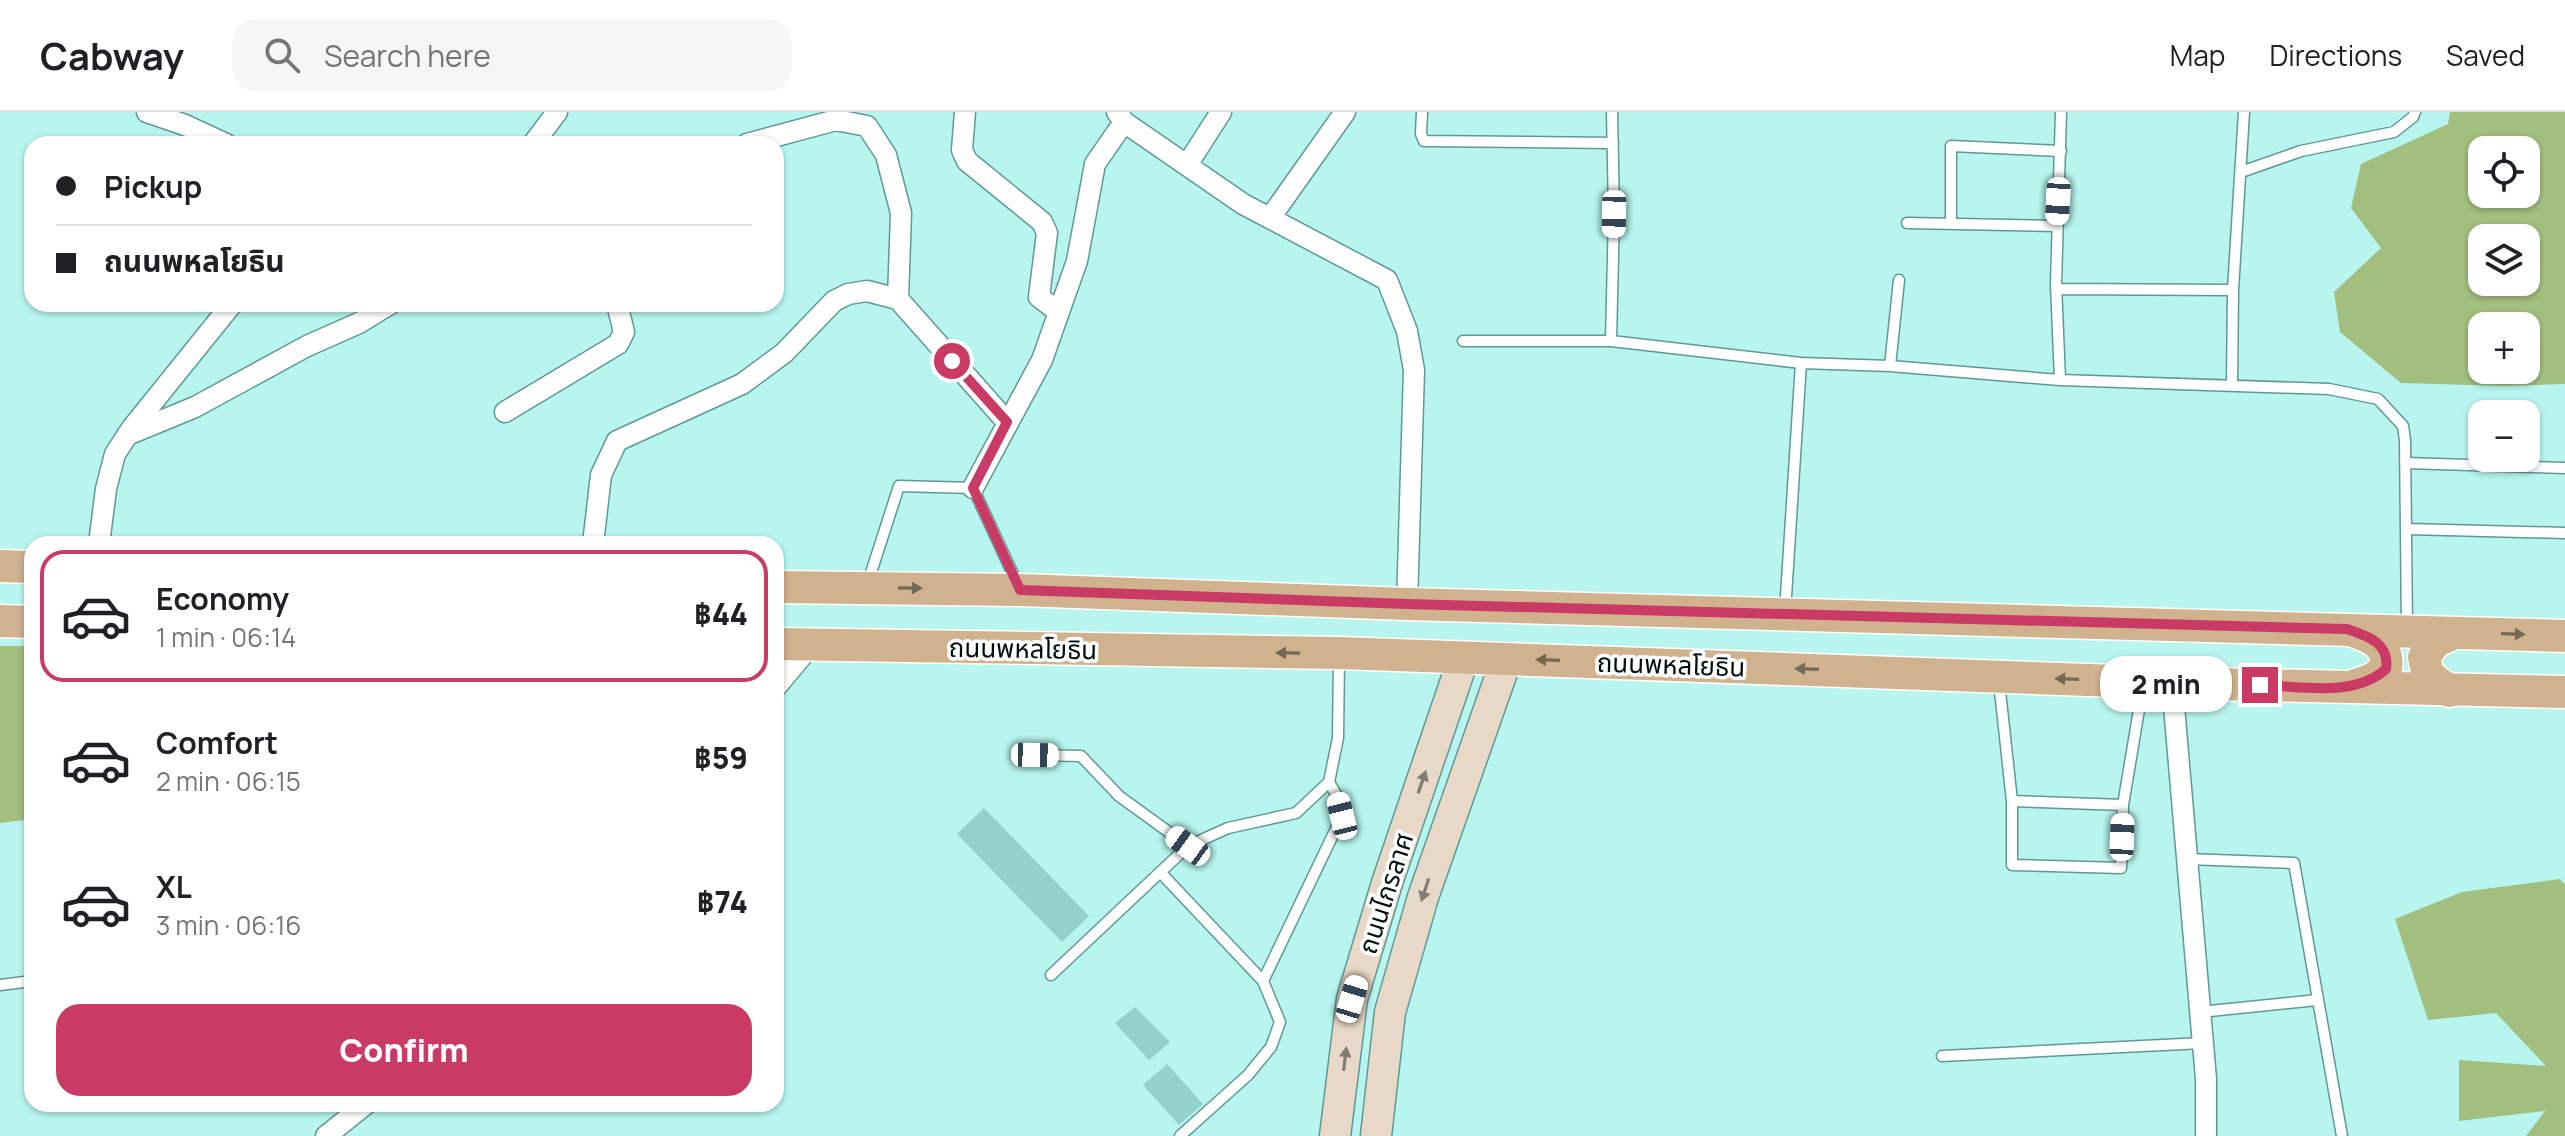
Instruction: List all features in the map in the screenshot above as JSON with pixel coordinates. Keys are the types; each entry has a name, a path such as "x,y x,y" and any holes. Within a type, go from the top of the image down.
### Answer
{"main road":[{"path":"0,566 24,567"},
{"name":"ถนนพหลโยธิน","path":"784,587 1020,590 1407,604 2565,636"},
{"path":"0,621 24,622"},
{"path":"2347,629 2376,641 2385,649 2387,660 2386,669 2373,679 2348,687"},
{"path":"2449,691 2428,675 2424,657 2436,641 2455,633"},
{"name":"ถนนพหลโยธิน","path":"784,644 1340,653 2158,682 2565,692"},
{"name":"ถนนไกรลาศ","path":"1335,1136 1352,999 1387,883 1464,657"},
{"name":"ถนนไกรลาศ","path":"1376,1136 1390,1012 1423,897 1507,658"}],"street":[{"path":"147,112 209,136"},
{"path":"539,136 557,112"},
{"path":"965,112 962,150 967,161 1042,222 1047,233 1039,297 1059,312"},
{"path":"1187,165 1221,112"},
{"path":"1270,218 1345,112"},
{"path":"973,488 1042,360 1077,261 1095,164 1120,117 1243,204 1387,280 1407,331 1414,370 1407,604"},
{"path":"777,136 836,120 867,126 886,155 901,213 898,299"},
{"path":"594,536 601,475 617,441 742,384 784,353 834,301 848,294 867,291 898,299 1007,422"},
{"path":"100,536 106,489 115,454 226,312"},
{"path":"127,435 195,407 377,312"},
{"path":"505,412 618,344 624,332 619,312"},
{"path":"784,677 811,645"},
{"path":"2158,682 2187,859 2203,1043 2206,1136"},
{"path":"326,1136 356,1112"}],"lane":[{"path":"1422,112 1421,134 1424,141 1613,143"},
{"path":"1611,341 1612,112"},
{"path":"2060,380 2056,289 2061,112"},
{"path":"2232,386 2233,290 2244,112"},
{"path":"2241,172 2301,151 2394,132 2415,112"},
{"path":"1951,224 1951,146 2061,151"},
{"path":"1907,223 2057,226"},
{"path":"1890,366 1899,280"},
{"path":"2056,289 2233,290"},
{"path":"1463,341 1611,341 1801,363 1890,366 2060,380 2329,389 2378,399 2403,426 2407,631"},
{"path":"1785,615 1801,363"},
{"path":"2405,463 2565,468"},
{"path":"866,588 899,486 973,488 1020,590"},
{"path":"2407,529 2565,533"},
{"path":"1051,975 1188,846 1228,828 1296,813 1329,782 1338,738 1340,653"},
{"path":"1998,676 2012,801 2012,865 2121,868 2123,805 2158,682"},
{"path":"1035,755 1081,756 1119,796 1188,846"},
{"path":"1263,981 1342,816 1337,796 1329,782"},
{"path":"2012,801 2123,805"},
{"path":"2187,859 2294,863 2342,1136"},
{"path":"1160,872 1263,981 1280,1022 1271,1047 1248,1075 1180,1136"},
{"path":"0,985 24,982"},
{"path":"2200,1012 2317,1000"},
{"path":"1942,1056 2203,1043"}],"green space":[{"path":"2450,112 2565,112 2565,384 2506,386 2401,383 2340,332 2334,292 2381,248 2351,208 2361,164 2448,124"},
{"path":"0,646 24,646 24,820 0,823"},
{"path":"2560,879 2565,885 2565,1136 2526,1136 2545,1111 2459,1121 2459,1060 2546,1066 2496,1013 2428,1020 2395,919 2462,892"}],"building":[{"path":"984,808 1089,916 1062,942 957,834"},
{"path":"1135,1007 1170,1042 1149,1060 1115,1023"},
{"path":"1167,1064 1203,1104 1179,1125 1143,1085"}],"route":[{"path":"952,361 1007,422 973,488 1020,590 1407,604 2347,629 2376,641 2385,649 2386,669 2365,683 2348,687 2260,685"}]}
